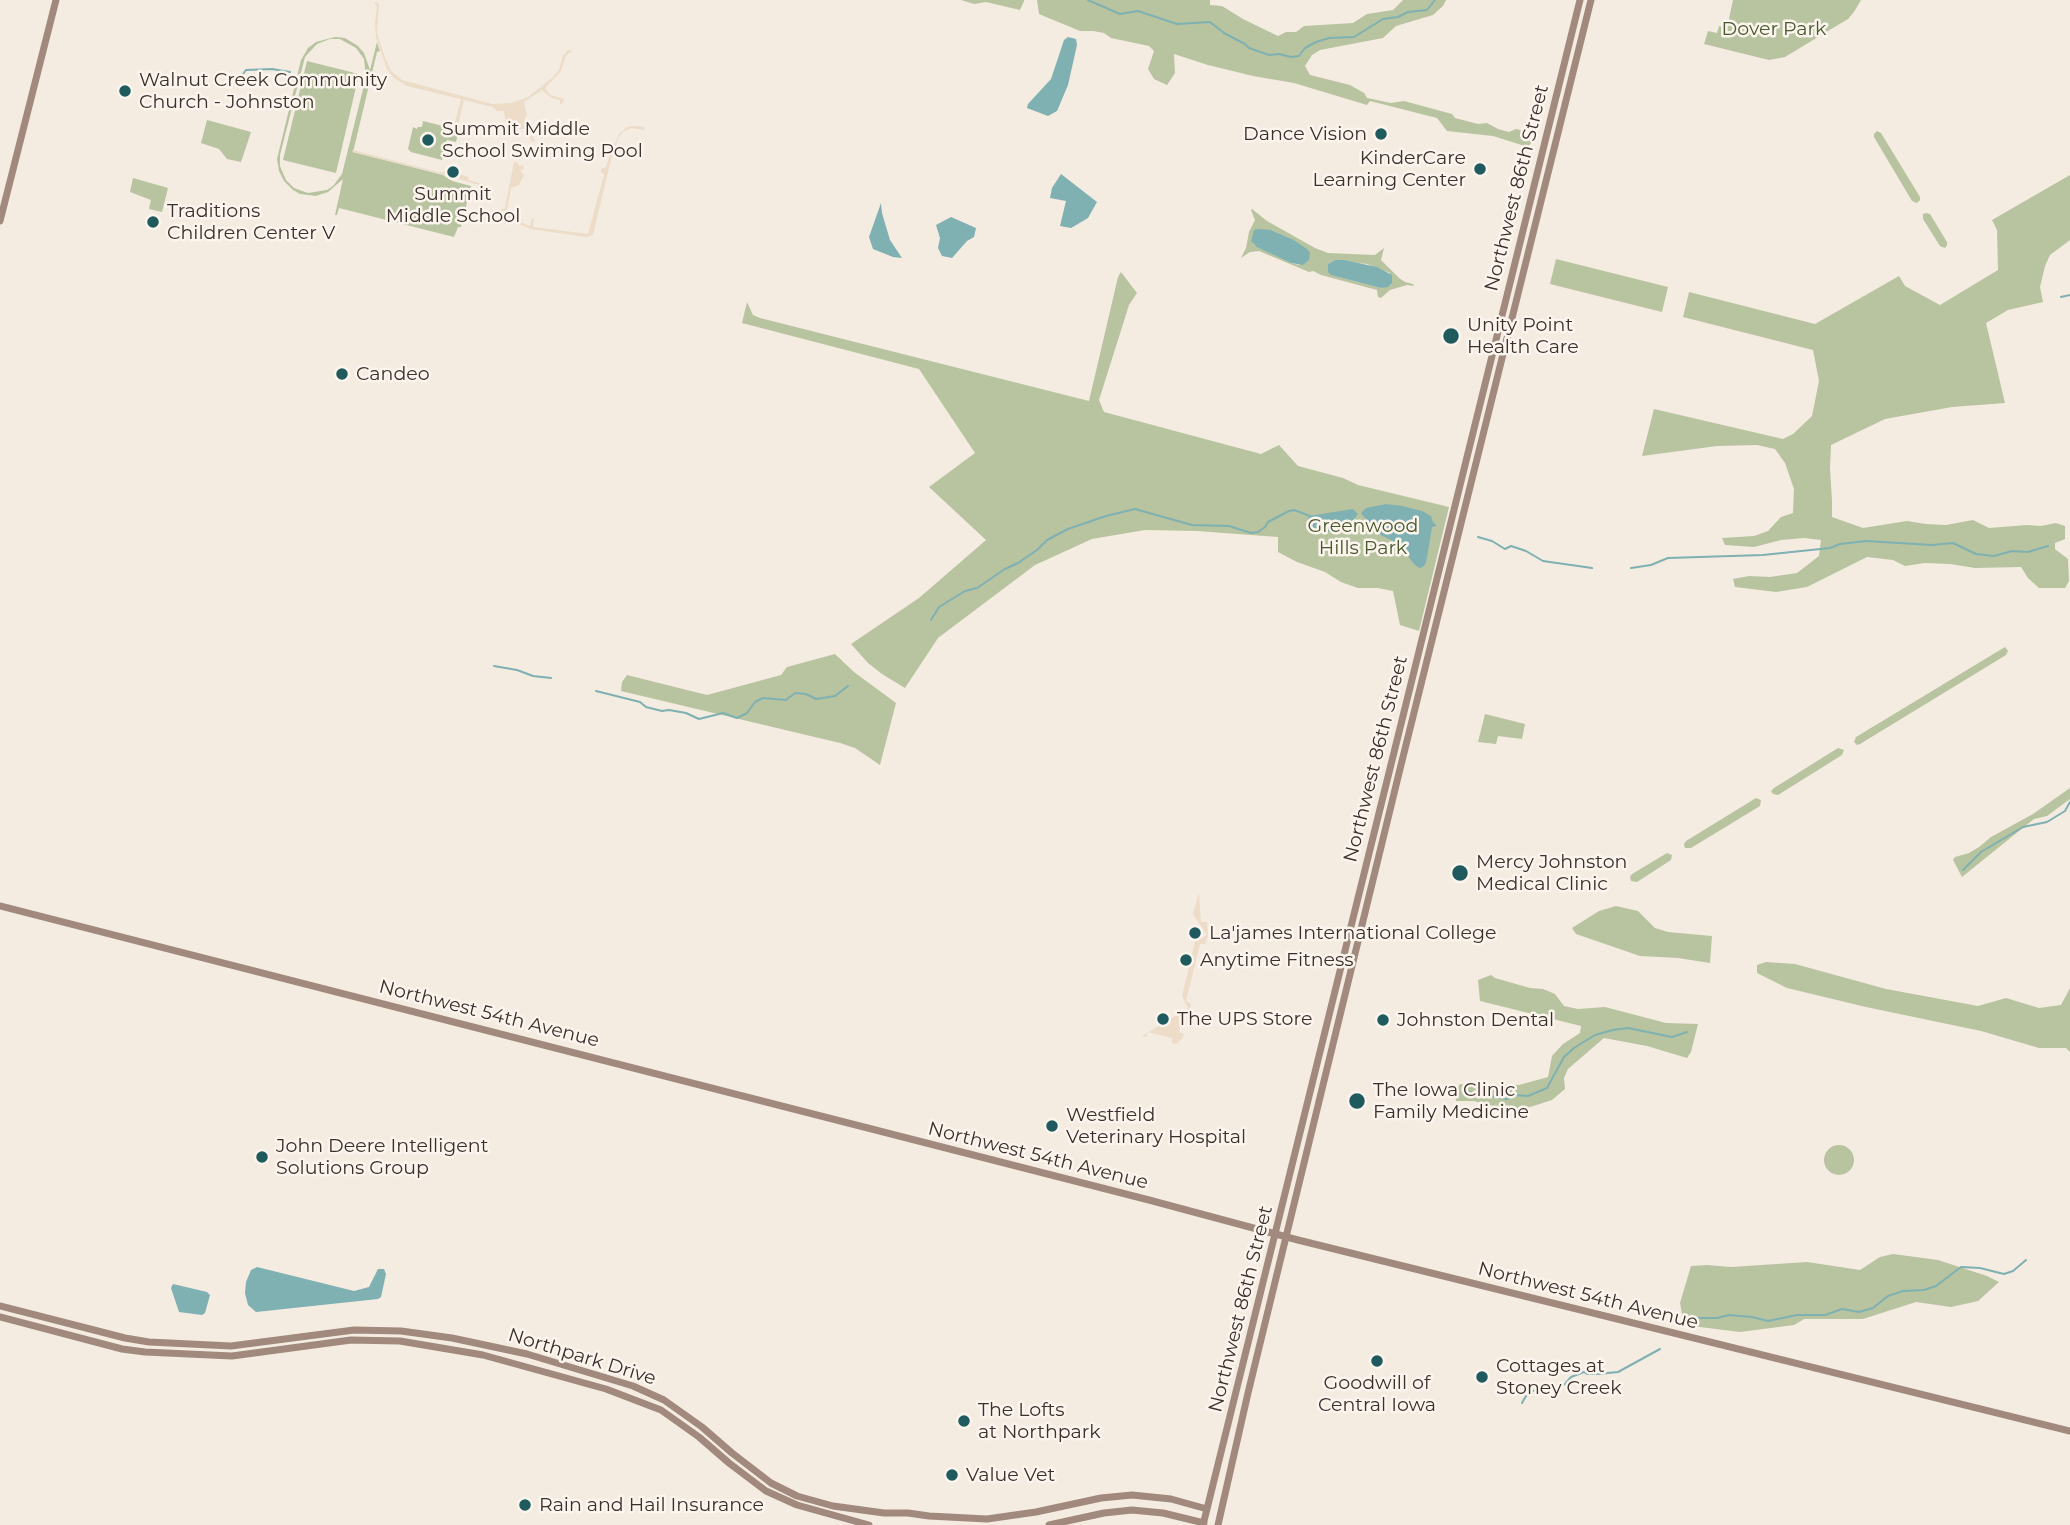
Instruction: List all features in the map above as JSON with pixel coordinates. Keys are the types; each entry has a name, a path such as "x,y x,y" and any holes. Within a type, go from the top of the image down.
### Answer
{"street":[{"path":"0,221 56,0"},
{"name":"Northwest 86th Street","path":"1203,1524 1580,0"},
{"name":"Northwest 86th Street","path":"1218,1525 1400,769 1591,0"},
{"name":"Northwest 54th Avenue","path":"0,906 1287,1237 2070,1431"},
{"name":"Northpark Drive","path":"0,1306 114,1336 149,1342 231,1346 354,1330 389,1330 452,1338 514,1351 610,1379 664,1400 771,1483 797,1496 833,1506 884,1513 987,1519 1101,1498 1132,1495 1171,1499 1207,1508"},
{"name":"Northpark Drive","path":"0,1317 110,1346 145,1352 232,1356 351,1340 400,1341 484,1355 607,1389 661,1410 699,1437 766,1492 797,1505 869,1525"},
{"path":"1049,1525 1132,1510 1163,1513 1203,1524"}],"green space":[{"path":"961,0 1024,1 1020,10 986,2 974,4"},
{"path":"1037,0 1210,0 1210,5 1222,6 1278,36 1286,32 1296,32 1304,26 1353,23 1367,14 1393,10 1403,0 1446,0 1433,15 1396,26 1383,38 1320,50 1312,55 1305,66 1310,75 1350,85 1364,93 1367,98 1391,103 1404,101 1452,114 1455,118 1478,124 1487,123 1509,132 1516,129 1532,133 1532,142 1528,147 1493,136 1447,131 1437,118 1370,101 1367,105 1294,83 1253,76 1174,54 1175,73 1167,85 1154,79 1148,69 1154,51 1149,46 1111,38 1104,33 1080,31 1039,14"},
{"name":"Dover Park","path":"1733,0 1861,0 1848,19 1785,57 1769,60 1704,44 1708,31 1717,33 1719,26 1727,28"},
{"path":"335,37 345,38 364,53 370,70 377,42 380,51 377,52 353,152 443,175 452,181 471,186 461,227 458,227 454,237 339,208 335,215 343,179 328,192 316,196 300,194 284,181 277,159 301,60 308,48 316,42","holes":["330,39 340,39 356,48 364,59 366,77 342,174 327,190 308,193 294,188 286,180 280,166 280,155 305,57 317,44"]},
{"path":"307,61 359,74 336,173 283,160"},
{"path":"207,120 251,132 241,162 227,159 219,149 201,143"},
{"name":"Summit Middle School Swiming Pool","path":"423,121 459,130 456,142 447,140 442,160 408,149 413,127 422,127"},
{"path":"1877,131 1881,133 1920,197 1917,203 1912,201 1874,137"},
{"path":"2070,175 2070,240 2050,255 2045,266 2040,287 2043,302 2008,310 1986,323 2005,403 1952,407 1885,419 1831,445 1830,468 1832,517 1863,528 1907,521 1946,525 1973,520 1989,528 2056,523 2065,526 2065,539 2055,543 2055,549 2068,559 2069,581 2065,588 2039,588 2021,567 1975,568 1925,563 1905,566 1893,560 1867,557 1807,587 1776,592 1735,587 1733,579 1797,573 1819,556 1821,540 1781,540 1754,547 1725,545 1722,538 1754,536 1768,531 1781,517 1793,513 1794,489 1785,463 1775,449 1757,445 1717,446 1642,456 1654,409 1783,439 1793,434 1812,416 1819,381 1813,350 1683,317 1689,292 1815,324 1899,276 1905,286 1940,305 1998,270 1997,230 1992,220"},
{"path":"133,178 168,188 162,212 149,209 151,200 130,192"},
{"path":"1251,210 1328,253 1375,255 1384,248 1381,260 1399,278 1414,286 1407,285 1390,290 1381,298 1378,297 1377,290 1309,272 1259,251 1250,252 1241,258 1255,220","holes":["1271,230 1292,239 1309,253 1299,265 1253,244","1335,260 1367,264 1390,273 1381,288 1332,275 1328,264"]},
{"path":"1923,214 1930,214 1947,242 1945,248 1940,246 1923,219"},
{"path":"1556,259 1668,287 1662,312 1550,284"},
{"name":"Greenwood Hills Park","path":"1121,272 1137,293 1129,305 1099,400 1104,412 1261,454 1279,445 1298,466 1343,478 1358,485 1449,507 1419,631 1400,625 1393,591 1358,588 1297,562 1278,552 1278,537 1145,530 1092,539 1035,565 938,638 905,688 868,663 851,644 919,598 986,540 929,487 975,453 919,369 742,323 747,302 753,315 760,318 1089,401"},
{"path":"2005,647 2008,651 2006,655 1860,744 1854,742 1856,737"},
{"path":"835,654 854,672 896,703 880,765 855,748 840,743 621,691 622,682 627,675 707,695 781,675 787,667"},
{"path":"1485,714 1525,724 1522,739 1498,736 1496,744 1478,742"},
{"path":"1838,748 1844,750 1842,755 1778,795 1773,794 1771,791 1774,788"},
{"path":"2070,788 2070,799 2047,816 2034,819 1962,877 1953,860 1955,857 1979,847"},
{"path":"1756,798 1761,800 1760,806 1691,848 1685,848 1686,841"},
{"path":"1667,853 1672,855 1671,860 1637,882 1631,881 1632,874"},
{"path":"1616,906 1638,911 1655,928 1668,932 1712,936 1710,963 1640,956 1576,934 1572,928 1599,911"},
{"path":"1766,962 1795,964 1886,989 1978,1006 2006,998 2039,1008 2061,1005 2070,988 2070,1052 2066,1048 2039,1048 1981,1031 1787,988 1757,973 1757,965"},
{"path":"1491,975 1555,994 1564,1006 1578,1009 1605,1007 1666,1023 1698,1024 1691,1052 1687,1058 1647,1046 1604,1038 1568,1069 1564,1078 1565,1089 1552,1100 1527,1108 1509,1110 1474,1101 1456,1101 1455,1092 1460,1084 1519,1085 1548,1077 1552,1056 1563,1044 1580,1033 1581,1026 1480,1001 1478,980"},
{"path":"1839,1145 1845,1146 1853,1154 1853,1166 1845,1174 1839,1175 1833,1174 1825,1166 1824,1160 1825,1154 1833,1146"},
{"path":"1893,1254 1938,1260 1999,1282 1978,1301 1951,1307 1916,1302 1863,1319 1804,1319 1794,1325 1740,1332 1684,1325 1680,1303 1691,1266 1731,1267 1807,1262 1860,1270 1880,1257"}],"shaded area":[{"path":"374,2 379,5 377,33 384,55 391,71 402,80 492,104 511,103 528,97 552,78 559,70 568,50 572,51 566,55 561,71 545,88 550,95 564,99 562,104 560,100 550,97 542,90 524,102 527,116 525,127 535,141 532,142 525,129 507,129 504,111 464,100 459,130 452,128 461,99 407,86 394,78 387,69 376,37 377,7"},
{"path":"627,127 645,127 644,130 632,128 624,131 612,155 593,235 586,237 531,229 508,219 505,211 501,212 500,210 505,208 514,162 518,163 519,166 523,165 524,169 520,170 524,175 519,185 511,188 507,209 511,218 530,226 532,218 533,227 588,234 604,175 601,169 606,167 620,133"},
{"path":"353,150 438,172 444,172 447,167 469,177 468,180 486,185 485,187 453,177 452,181 445,175 352,152"},
{"path":"1199,893 1201,922 1207,922 1208,936 1205,944 1200,944 1186,1001 1191,1004 1188,1014 1183,1014 1179,1032 1184,1034 1176,1044 1172,1043 1172,1038 1148,1032 1188,1008 1182,996 1195,942 1207,935 1193,914"}],"water":[{"path":"1068,37 1076,39 1077,45 1068,85 1057,111 1048,116 1027,108 1051,79 1064,40"},
{"path":"1061,174 1097,202 1088,218 1071,228 1060,226 1066,201 1050,198 1052,188"},
{"path":"881,203 890,240 902,258 873,249 869,237"},
{"path":"951,217 976,228 974,237 952,258 942,256 938,248 940,238 936,225"},
{"path":"1254,230 1271,230 1292,239 1307,249 1310,253 1309,260 1303,265 1291,263 1257,247 1251,241"},
{"path":"1335,260 1377,267 1392,275 1392,283 1381,288 1331,275 1328,272 1328,264"},
{"path":"1386,504 1422,511 1431,516 1437,526 1432,527 1423,567 1419,568 1413,563 1397,543 1377,533 1361,513 1366,508"},
{"path":"1353,509 1358,514 1351,532 1327,532 1310,528 1309,516"},
{"path":"257,1267 354,1291 369,1287 378,1269 384,1269 386,1274 381,1297 378,1299 256,1312 248,1305 245,1293 251,1270"},
{"path":"173,1284 207,1292 210,1295 205,1313 202,1315 179,1312 171,1288"}],"waterway":[{"path":"1088,0 1120,14 1138,11 1177,24 1210,22 1249,48 1269,55 1291,57 1299,56 1305,48 1316,42 1329,38 1354,37 1383,19 1427,10 1435,0"},
{"path":"240,78 246,70 272,69 290,72"},
{"path":"2061,297 2070,295"},
{"path":"931,620 939,607 1018,563 1047,540 1068,529 1106,516 1135,509 1192,525 1229,526 1251,533 1258,532 1268,522 1289,511 1294,510 1310,516"},
{"path":"1478,537 1505,549 1511,546 1526,551 1543,561 1592,568"},
{"path":"1631,568 1651,565 1668,558 1763,555 1866,541 1932,545 1953,543 1976,554 1994,556 2012,551 2028,552 2048,546"},
{"path":"494,666 551,678"},
{"path":"596,691 640,702 646,707 662,711 686,713 699,719 723,713 737,718 747,713 755,702 763,698 786,700 795,693 816,699 835,696 848,686"},
{"path":"1963,870 1981,852 2023,827 2047,822 2065,811 2070,802"},
{"path":"1464,1091 1506,1099 1515,1095 1528,1096 1547,1088 1564,1057 1595,1035 1628,1028 1672,1037 1687,1032"},
{"path":"1692,1318 1729,1315 1768,1321 1797,1315 1825,1315 1842,1309 1859,1312 1873,1308 1888,1296 1936,1286 1961,1267 2004,1274 2013,1271 2026,1260"},
{"path":"1522,1403 1526,1396 1536,1389 1558,1388 1571,1377 1584,1372 1618,1372 1660,1349"}],"place":[{"name":"Walnut Creek Community Church - Johnston","path":"125,91"},
{"name":"Dance Vision","path":"1381,134"},
{"name":"Summit Middle School Swiming Pool","path":"428,140"},
{"name":"KinderCare Learning Center","path":"1480,169"},
{"name":"Summit Middle School","path":"453,172"},
{"name":"Traditions Children Center V","path":"153,222"},
{"name":"Unity Point Health Care","path":"1451,336"},
{"name":"Candeo","path":"342,374"},
{"name":"Mercy Johnston Medical Clinic","path":"1460,873"},
{"name":"La'james International College","path":"1195,933"},
{"name":"Anytime Fitness","path":"1186,960"},
{"name":"The UPS Store","path":"1163,1019"},
{"name":"Johnston Dental","path":"1383,1020"},
{"name":"The Iowa Clinic Family Medicine","path":"1357,1101"},
{"name":"Westfield Veterinary Hospital","path":"1052,1126"},
{"name":"John Deere Intelligent Solutions Group","path":"262,1157"},
{"name":"Goodwill of Central Iowa","path":"1377,1361"},
{"name":"Cottages at Stoney Creek","path":"1482,1377"},
{"name":"The Lofts at Northpark","path":"964,1421"},
{"name":"Value Vet","path":"952,1475"},
{"name":"Rain and Hail Insurance","path":"525,1505"}]}
